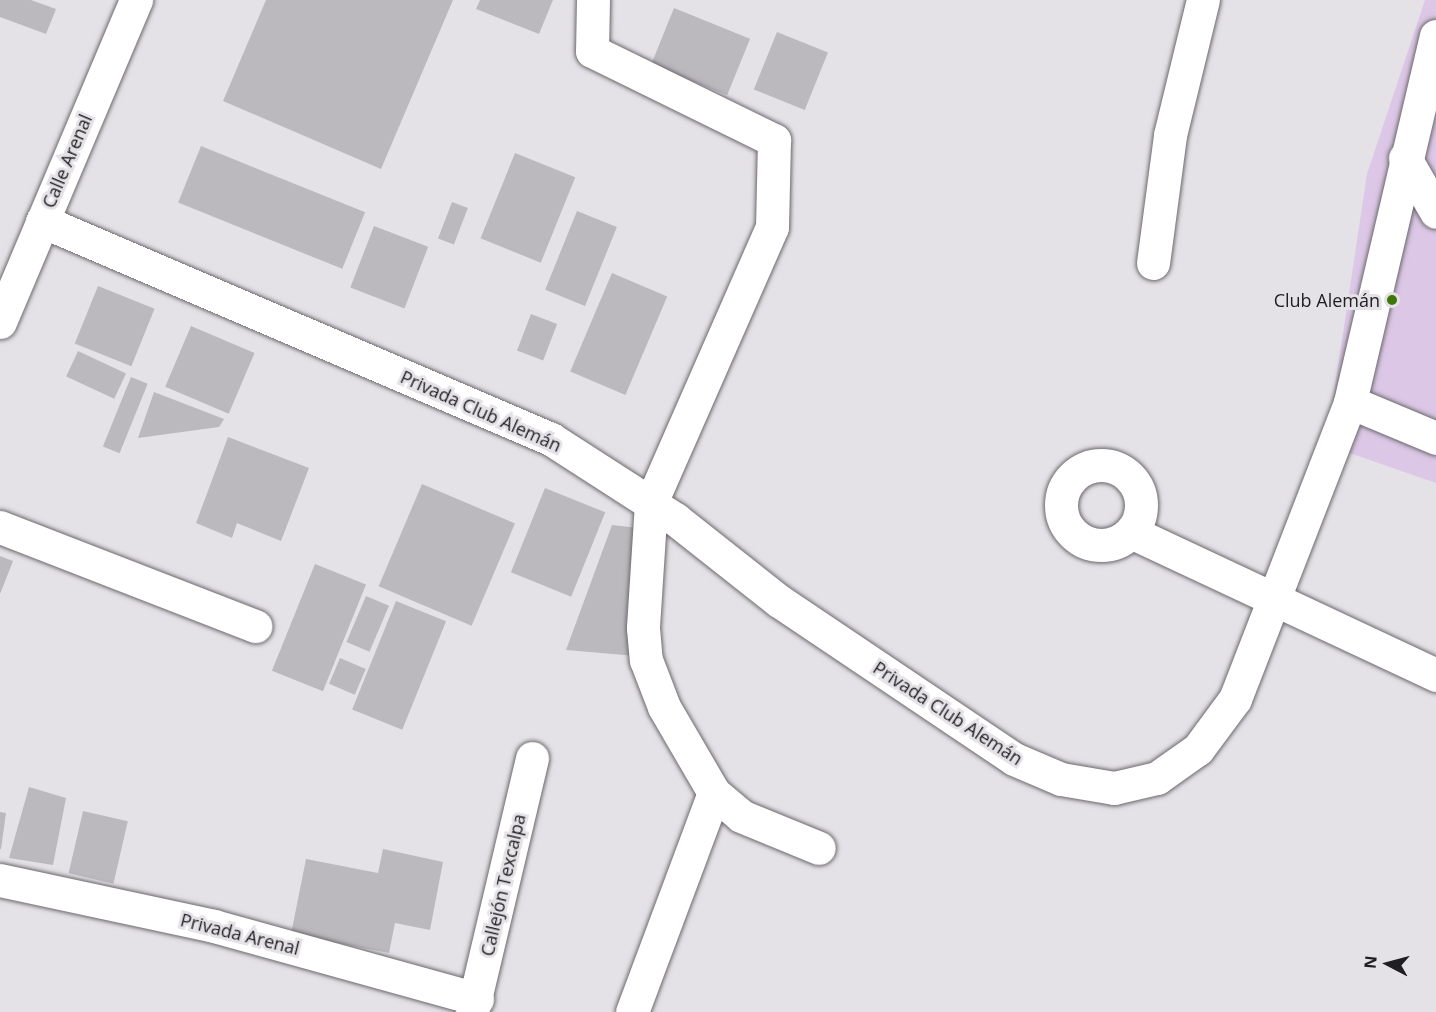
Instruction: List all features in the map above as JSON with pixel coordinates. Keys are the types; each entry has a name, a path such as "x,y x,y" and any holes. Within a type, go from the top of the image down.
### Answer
{"street":[{"name":"Calle Arenal","path":"0,322 136,0"},
{"path":"593,0 591,51 774,140 772,227 651,503 646,660 664,707 714,793 741,816 819,849"},
{"path":"1153,263 1170,135 1203,0"},
{"name":"Privada Club Alemán","path":"42,221 551,439 651,503 779,601 1014,759 1061,779 1114,788 1158,778 1198,749 1236,699 1270,602 1350,402 1405,158 1436,36"},
{"path":"1405,158 1436,212"},
{"path":"1350,402 1436,438"},
{"path":"0,527 255,626"},
{"path":"1133,533 1270,602 1436,675"},
{"name":"Callejón Texcalpa","path":"475,1005 532,758"},
{"path":"632,1012 714,793"},
{"name":"Privada Arenal","path":"0,880 214,926 475,1005"}],"shaded area":[{"name":"Club Alemán","path":"1425,0 1436,0 1436,483 1335,448 1329,426 1367,174"}],"building":[{"path":"0,0 31,0 56,9 46,34 0,17"},
{"path":"266,0 453,0 381,169 223,101"},
{"path":"480,0 553,0 539,34 476,9"},
{"path":"674,8 750,39 727,95 651,65"},
{"path":"777,32 828,53 805,110 754,89"},
{"path":"201,146 365,212 342,269 178,203"},
{"path":"515,153 575,177 541,263 481,238"},
{"path":"452,202 468,208 454,245 438,238"},
{"path":"577,211 617,227 585,306 545,290"},
{"path":"374,226 428,247 404,308 350,288"},
{"path":"612,273 667,296 625,395 570,371"},
{"path":"98,286 155,309 131,366 75,343"},
{"path":"531,314 557,324 543,360 517,350"},
{"path":"191,326 255,353 229,414 165,387"},
{"path":"78,351 126,373 114,399 66,376"},
{"path":"131,377 148,384 120,453 103,447"},
{"path":"154,392 224,419 219,427 138,438"},
{"path":"228,437 309,468 281,541 237,523 232,538 196,523"},
{"path":"422,484 515,523 472,626 379,586"},
{"path":"545,488 605,512 571,597 511,572"},
{"path":"612,525 648,529 636,656 566,650"},
{"path":"0,556 13,561 0,594"},
{"path":"315,564 366,585 323,691 272,671"},
{"path":"366,596 389,606 369,652 346,642"},
{"path":"396,601 446,621 402,730 352,709"},
{"path":"340,658 366,669 355,695 329,684"},
{"path":"29,787 66,798 53,865 9,858"},
{"path":"83,811 128,821 113,884 69,873"},
{"path":"0,812 6,813 1,849 0,849"},
{"path":"383,849 443,862 430,930 395,923 389,953 291,934 306,859 378,873"}],"place":[{"name":"Club Alemán","path":"1392,300"}]}
